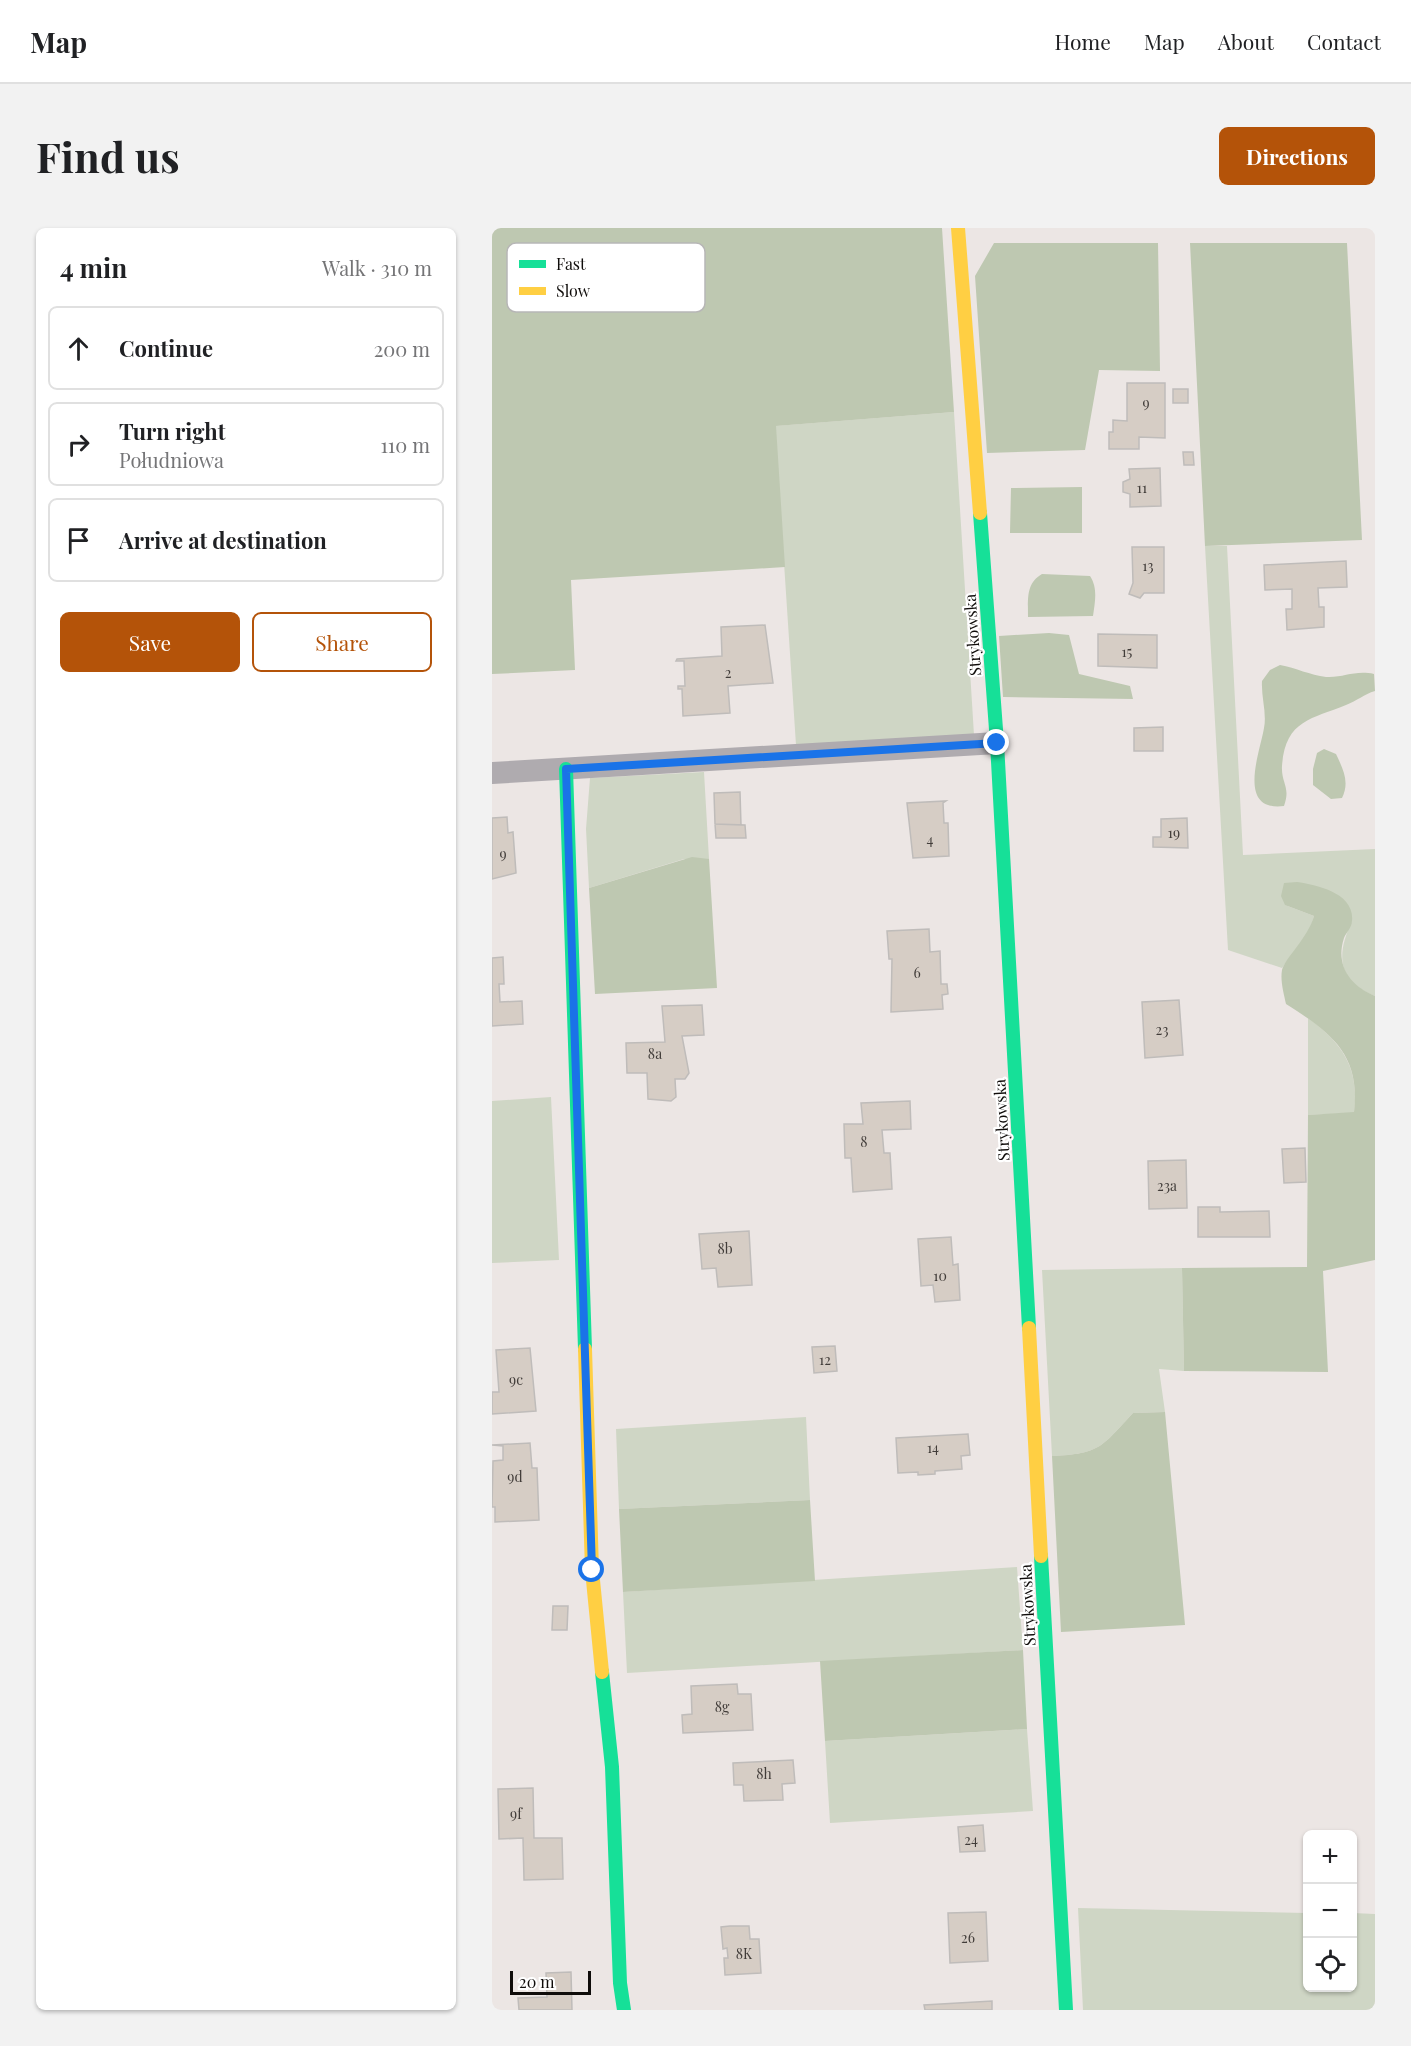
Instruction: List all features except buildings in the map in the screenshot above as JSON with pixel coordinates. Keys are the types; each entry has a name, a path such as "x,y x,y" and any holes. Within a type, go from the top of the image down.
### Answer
{"street":[{"name":"Strykowska","path":"958,228 997,743 1066,2010"},
{"path":"492,773 997,743"},
{"path":"566,769 592,1570 612,1767 620,1983 624,2010"}],"green space":[{"path":"492,228 942,228 954,412 776,426 785,567 571,580 575,670 492,674"},
{"path":"994,243 1158,243 1160,371 1099,370 1085,450 987,453 975,276"},
{"path":"1190,243 1347,243 1362,540 1205,546"},
{"path":"954,412 974,735 796,745 775,426"},
{"path":"1082,487 1082,533 1010,533 1011,488"},
{"path":"1205,546 1227,546 1243,855 1375,849 1375,996 1353,983 1343,966 1344,945 1352,921 1285,905 1314,916 1310,930 1282,968 1228,950"},
{"path":"1042,574 1090,576 1095,590 1093,616 1028,617 1028,598 1031,587"},
{"path":"1049,633 1069,635 1079,674 1130,686 1133,699 1003,697 999,636"},
{"path":"1280,665 1326,677 1361,673 1374,674 1375,691 1312,718 1295,730 1288,739 1284,751 1282,772 1286,800 1284,806 1269,805 1260,800 1254,778 1265,722 1262,681 1270,670"},
{"path":"1324,749 1336,754 1343,770 1345,786 1342,798 1331,799 1313,785 1313,769 1317,753"},
{"path":"704,772 709,859 684,859 589,888 586,829 590,778"},
{"path":"692,857 709,859 717,988 595,994 589,888"},
{"path":"1297,882 1324,888 1341,897 1347,904 1351,911 1352,921 1342,948 1343,966 1358,987 1375,996 1375,1260 1323,1271 1328,1372 1184,1371 1182,1268 1307,1267 1308,1115 1354,1112 1353,1075 1339,1047 1329,1035 1286,1004 1282,970 1307,932 1314,916 1285,905 1281,896 1284,883"},
{"path":"1308,1018 1330,1037 1346,1058 1354,1083 1354,1113 1308,1115"},
{"path":"551,1097 559,1260 492,1263 492,1101"},
{"path":"1182,1268 1184,1371 1159,1369 1165,1412 1133,1413 1107,1441 1099,1446 1081,1453 1052,1456 1042,1270"},
{"path":"1165,1412 1185,1625 1061,1632 1052,1456 1081,1453 1099,1446 1107,1441 1133,1413"},
{"path":"806,1417 810,1500 619,1509 616,1429"},
{"path":"810,1500 815,1581 623,1592 619,1509"},
{"path":"1017,1567 1023,1650 627,1673 623,1592"},
{"path":"1023,1650 1027,1729 825,1741 820,1661"},
{"path":"1027,1729 1033,1811 830,1823 825,1741"},
{"path":"1078,1908 1303,1913 1303,1992 1357,1992 1357,1913 1375,1914 1375,2010 1083,2010"}],"traffic: fast":[{"path":"980,513 997,743 1029,1328"},
{"path":"566,769 585,1349"},
{"path":"1041,1556 1066,2010"},
{"path":"602,1672 612,1767 620,1983 624,2010"}],"traffic: slow":[{"path":"958,228 980,513"},
{"path":"1029,1328 1041,1556"},
{"path":"585,1349 592,1570 602,1672"}],"route":[{"path":"592,1570 566,769 997,743"}]}
